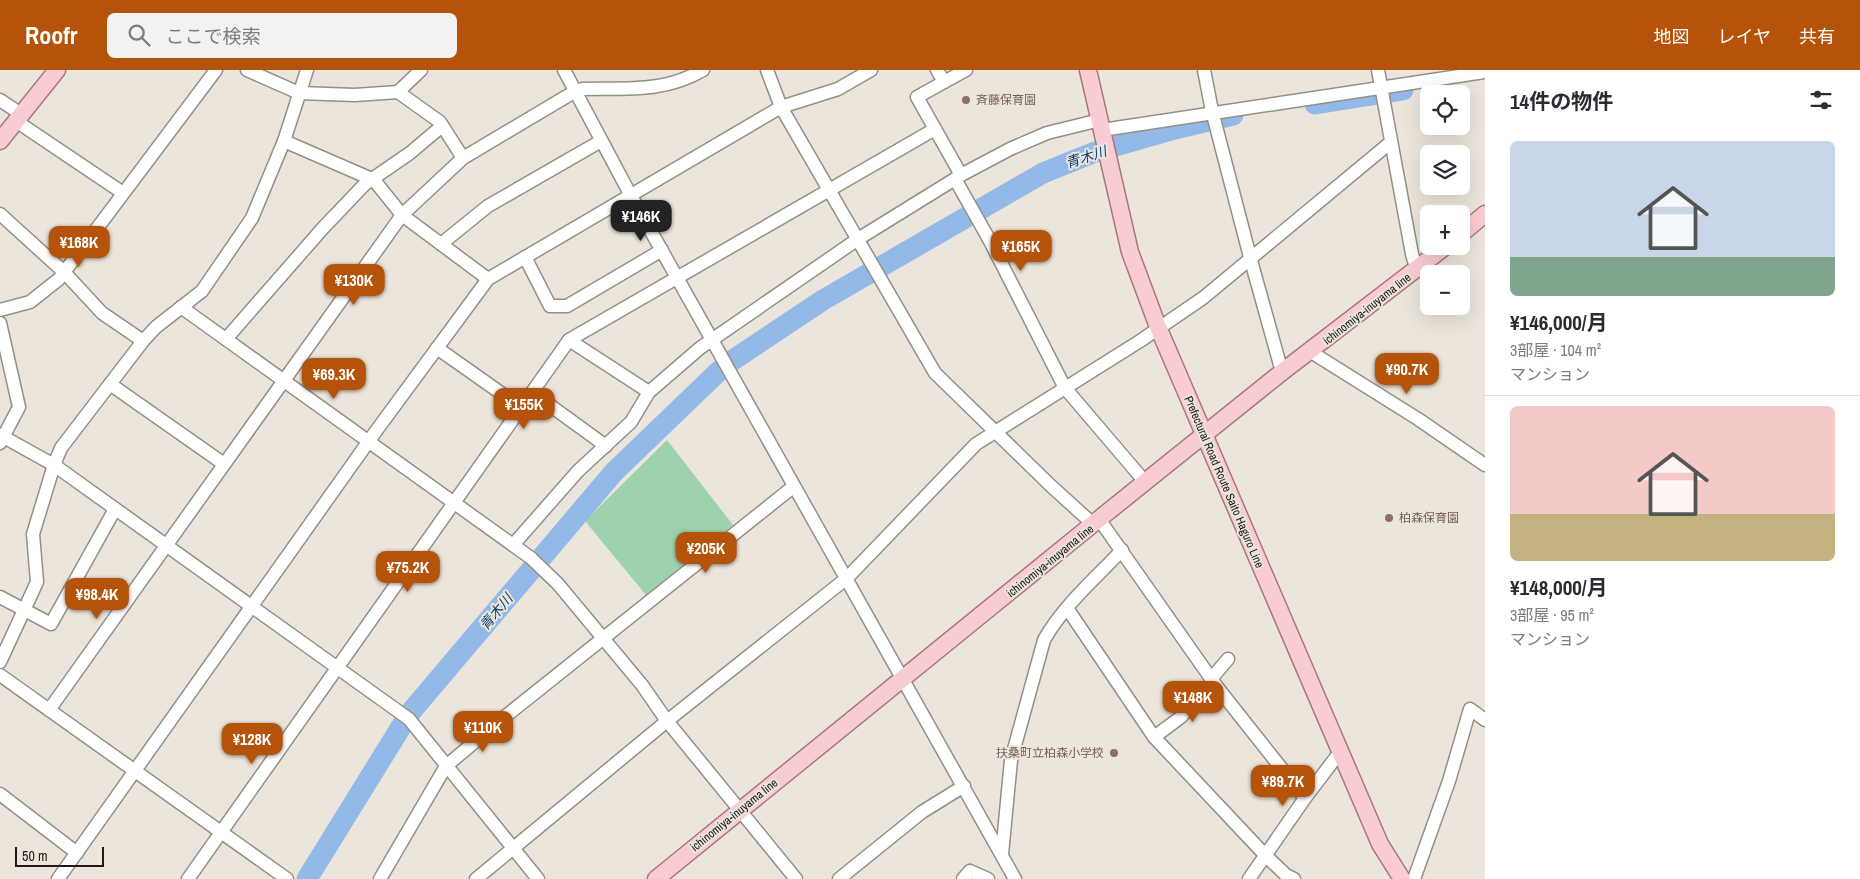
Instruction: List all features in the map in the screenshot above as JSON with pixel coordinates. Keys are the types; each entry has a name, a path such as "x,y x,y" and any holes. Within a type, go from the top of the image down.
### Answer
{"main road":[{"path":"0,141 57,70"},
{"name":"Prefectural Road Route Saito Haguro Line","path":"1088,70 1130,252 1158,327 1380,844 1402,879"},
{"path":"1470,226 1485,214"},
{"name":"ichinomiya-inuyama line","path":"656,879 740,809 1282,372 1311,352 1435,255"}],"street":[{"path":"0,310 30,302 47,291 64,272 216,70"},
{"path":"247,70 299,93 355,96 398,92 421,70"},
{"path":"0,662 37,582 33,534 54,465 62,448 143,341 202,291 252,218 284,141 307,70"},
{"path":"564,70 574,92 630,194 1015,879"},
{"path":"48,710 402,215 463,158 574,92 582,89 664,87 681,82 703,70"},
{"path":"767,70 781,107 935,373 997,431 1050,485 1097,522 1122,550 1214,683 1305,798"},
{"path":"58,879 368,443 488,279 781,107 838,88 871,70"},
{"path":"937,70 944,82"},
{"path":"966,70 917,97 935,129 990,242 1065,388 1146,483"},
{"path":"1204,70 1212,111 1282,372"},
{"path":"1378,70 1412,254 1417,270"},
{"path":"513,545 578,471 631,422 649,392 712,340 858,239 958,177 1010,149 1047,133 1485,72"},
{"path":"398,92 424,109 442,126 463,158"},
{"path":"0,100 18,118 124,193"},
{"path":"226,339 323,228 365,184 374,180 442,126"},
{"path":"188,879 569,340 935,129"},
{"path":"284,141 374,180 402,215 488,279"},
{"path":"441,244 488,206 601,141"},
{"path":"476,879 514,850 667,721 847,578 976,444 1203,298 1250,257 1391,142"},
{"path":"0,214 64,272 102,313 143,341"},
{"path":"525,257 550,306 567,306 662,250"},
{"path":"181,307 284,380 368,443 531,558 558,584 796,879"},
{"path":"0,323 19,407 1,439 54,465 409,719 538,879"},
{"path":"569,340 649,392"},
{"path":"437,348 522,408"},
{"path":"1311,352 1418,418 1485,465"},
{"path":"110,384 224,464"},
{"path":"532,393 606,446"},
{"path":"380,879 446,766 794,487"},
{"path":"0,598 51,624 115,509"},
{"path":"1002,854 1011,760 1044,640 1051,626 1122,550"},
{"path":"1067,608 1154,737 1266,856 1286,875 1294,879"},
{"path":"1154,737 1181,717 1214,683 1228,659"},
{"path":"0,675 221,834 287,879"},
{"path":"1414,879 1449,781 1470,709 1485,720"},
{"path":"1249,879 1305,798 1340,752"},
{"path":"840,879 922,812 964,786"},
{"path":"0,794 76,853"},
{"path":"963,879 970,871 988,879"}],"green space":[{"path":"667,440 733,525 646,595 585,521"}],"waterway":[{"name":"青木川","path":"1315,104 1403,90"},
{"name":"青木川","path":"733,360 823,300 1043,173 1095,152 1171,130 1233,115"},
{"name":"青木川","path":"307,879 409,714 614,472 719,371"}],"place":[{"name":"斉藤保育園","path":"966,100"},
{"name":"柏森保育園","path":"1389,518"},
{"name":"扶桑町立柏森小学校","path":"1114,753"}]}
